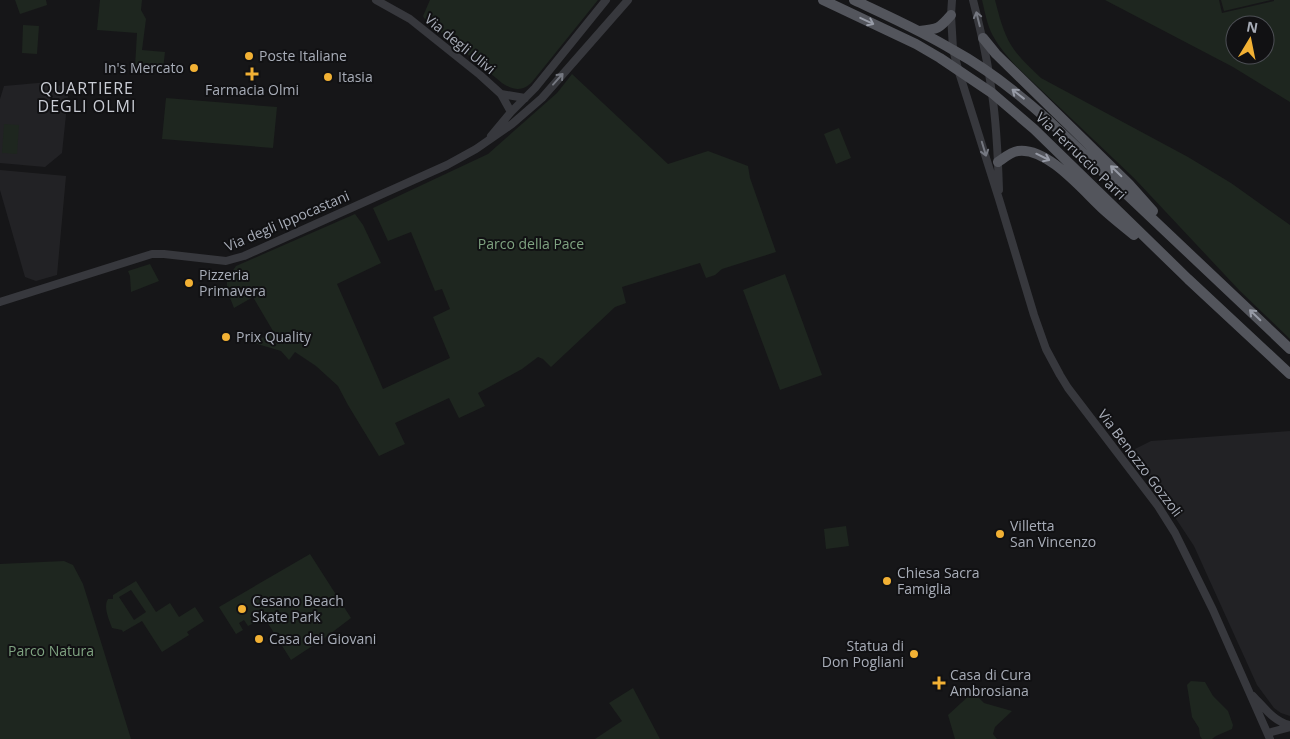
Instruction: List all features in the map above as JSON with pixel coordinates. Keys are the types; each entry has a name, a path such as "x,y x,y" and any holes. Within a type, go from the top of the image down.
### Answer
{"main road":[{"name":"Via Ferruccio Parri","path":"823,0 916,44 958,69 992,93 1034,129 1188,279 1290,374"},
{"name":"Via Ferruccio Parri","path":"854,0 952,49 988,72 1024,99 1183,246 1290,349"},
{"path":"919,31 933,30 942,26 951,15"},
{"path":"983,38 996,54 1129,184 1183,246"},
{"path":"998,162 1012,152 1019,150 1034,153 1049,160 1105,211 1188,279"}],"street":[{"name":"Via degli Ulivi","path":"376,0 418,25 480,75 501,94 511,112"},
{"path":"487,142 511,112 535,88 606,0"},
{"name":"Via degli Ippocastani","path":"0,302 152,254 226,261 244,256 447,165 487,142 512,124 542,98 628,0"},
{"name":"Via Benozzo Gozzoli","path":"952,0 952,49 1034,315 1046,348 1068,388 1158,506 1176,533 1269,736"},
{"name":"Via Benozzo Gozzoli","path":"973,0 983,38 992,93 999,199"},
{"path":"501,94 525,98"},
{"path":"511,112 524,114 525,98"},
{"path":"1249,691 1278,720 1290,726"},
{"path":"1269,736 1290,726"}],"shaded area":[{"path":"49,82 49,85 69,86 62,153 45,167 0,163 0,99 4,86"},
{"path":"0,170 66,176 57,275 36,281 25,277 0,190"},
{"path":"1290,431 1290,716 1274,708 1257,685 1194,546 1133,450 1151,441"}],"green space":[{"path":"15,0 46,0 47,5 20,14"},
{"path":"100,0 142,0 141,10 146,19 142,50 165,52 163,69 135,67 137,33 97,30"},
{"path":"430,0 598,0 532,82 521,89 517,89 502,83 424,18 423,16"},
{"path":"982,0 995,0 1008,40 1021,59 1041,78 1188,157 1231,183 1290,225 1290,339 1240,291 1134,178 1015,65 1000,48 993,36"},
{"path":"1105,0 1219,0 1222,13 1274,0 1290,0 1290,102 1229,65 1275,65 1275,15 1225,15 1225,63"},
{"path":"1221,0 1271,0 1224,11"},
{"path":"23,25 39,26 37,54 22,53"},
{"name":"Parco della Pace","path":"572,74 668,164 708,151 748,166 750,178 776,252 722,269 715,275 706,278 700,263 622,287 626,303 615,307 551,367 538,357 522,369 478,393 485,406 459,418 449,398 395,423 405,444 379,456 338,386 316,366 295,352 289,360 281,351 254,343 273,331 253,297 234,308 227,290 227,279 236,266 355,214 363,225 381,263 337,284 383,389 450,358 433,317 450,309 442,289 435,291 411,232 388,241 373,208 488,154 557,93"},
{"path":"166,98 277,107 273,148 162,139"},
{"path":"4,124 19,125 17,154 2,153"},
{"path":"839,128 851,158 836,164 824,134"},
{"path":"150,264 159,281 131,292 128,271"},
{"path":"785,274 822,375 780,390 743,290"},
{"path":"846,526 849,546 826,549 824,529"},
{"path":"310,554 351,618 291,660 264,617 260,619 255,613 250,616 254,623 248,626 244,620 239,623 243,630 236,634 219,607"},
{"name":"Parco Natura","path":"64,561 73,565 83,584 131,739 0,739 0,564"},
{"path":"136,581 156,612 170,603 179,617 195,607 204,621 187,632 189,635 162,652 142,621 123,632 122,630 112,628 106,606 108,599 113,599 113,595","holes":["131,590 146,612 134,620 119,597"]},
{"path":"1191,681 1205,682 1213,696 1228,711 1233,725 1232,729 1212,739 1202,739 1199,728 1192,717 1187,685"},
{"path":"633,688 660,739 595,739 622,721 609,703"},
{"path":"973,692 984,703 1012,711 995,727 993,734 997,739 955,739 948,715"}],"place":[{"name":"Poste Italiane","path":"249,56"},
{"name":"In's Mercato","path":"194,68"},
{"name":"Farmacia Olmi","path":"252,74"},
{"name":"Itasia","path":"328,77"},
{"name":"Pizzeria Primavera","path":"189,283"},
{"name":"Prix Quality","path":"226,337"},
{"name":"Villetta San Vincenzo","path":"1000,534"},
{"name":"Chiesa Sacra Famiglia","path":"887,581"},
{"name":"Cesano Beach Skate Park","path":"242,609"},
{"name":"Casa dei Giovani","path":"259,639"},
{"name":"Statua di Don Pogliani","path":"914,654"},
{"name":"Casa di Cura Ambrosiana","path":"939,683"}],"district":[{"name":"QUARTIERE DEGLI OLMI","path":"87,97"}]}
